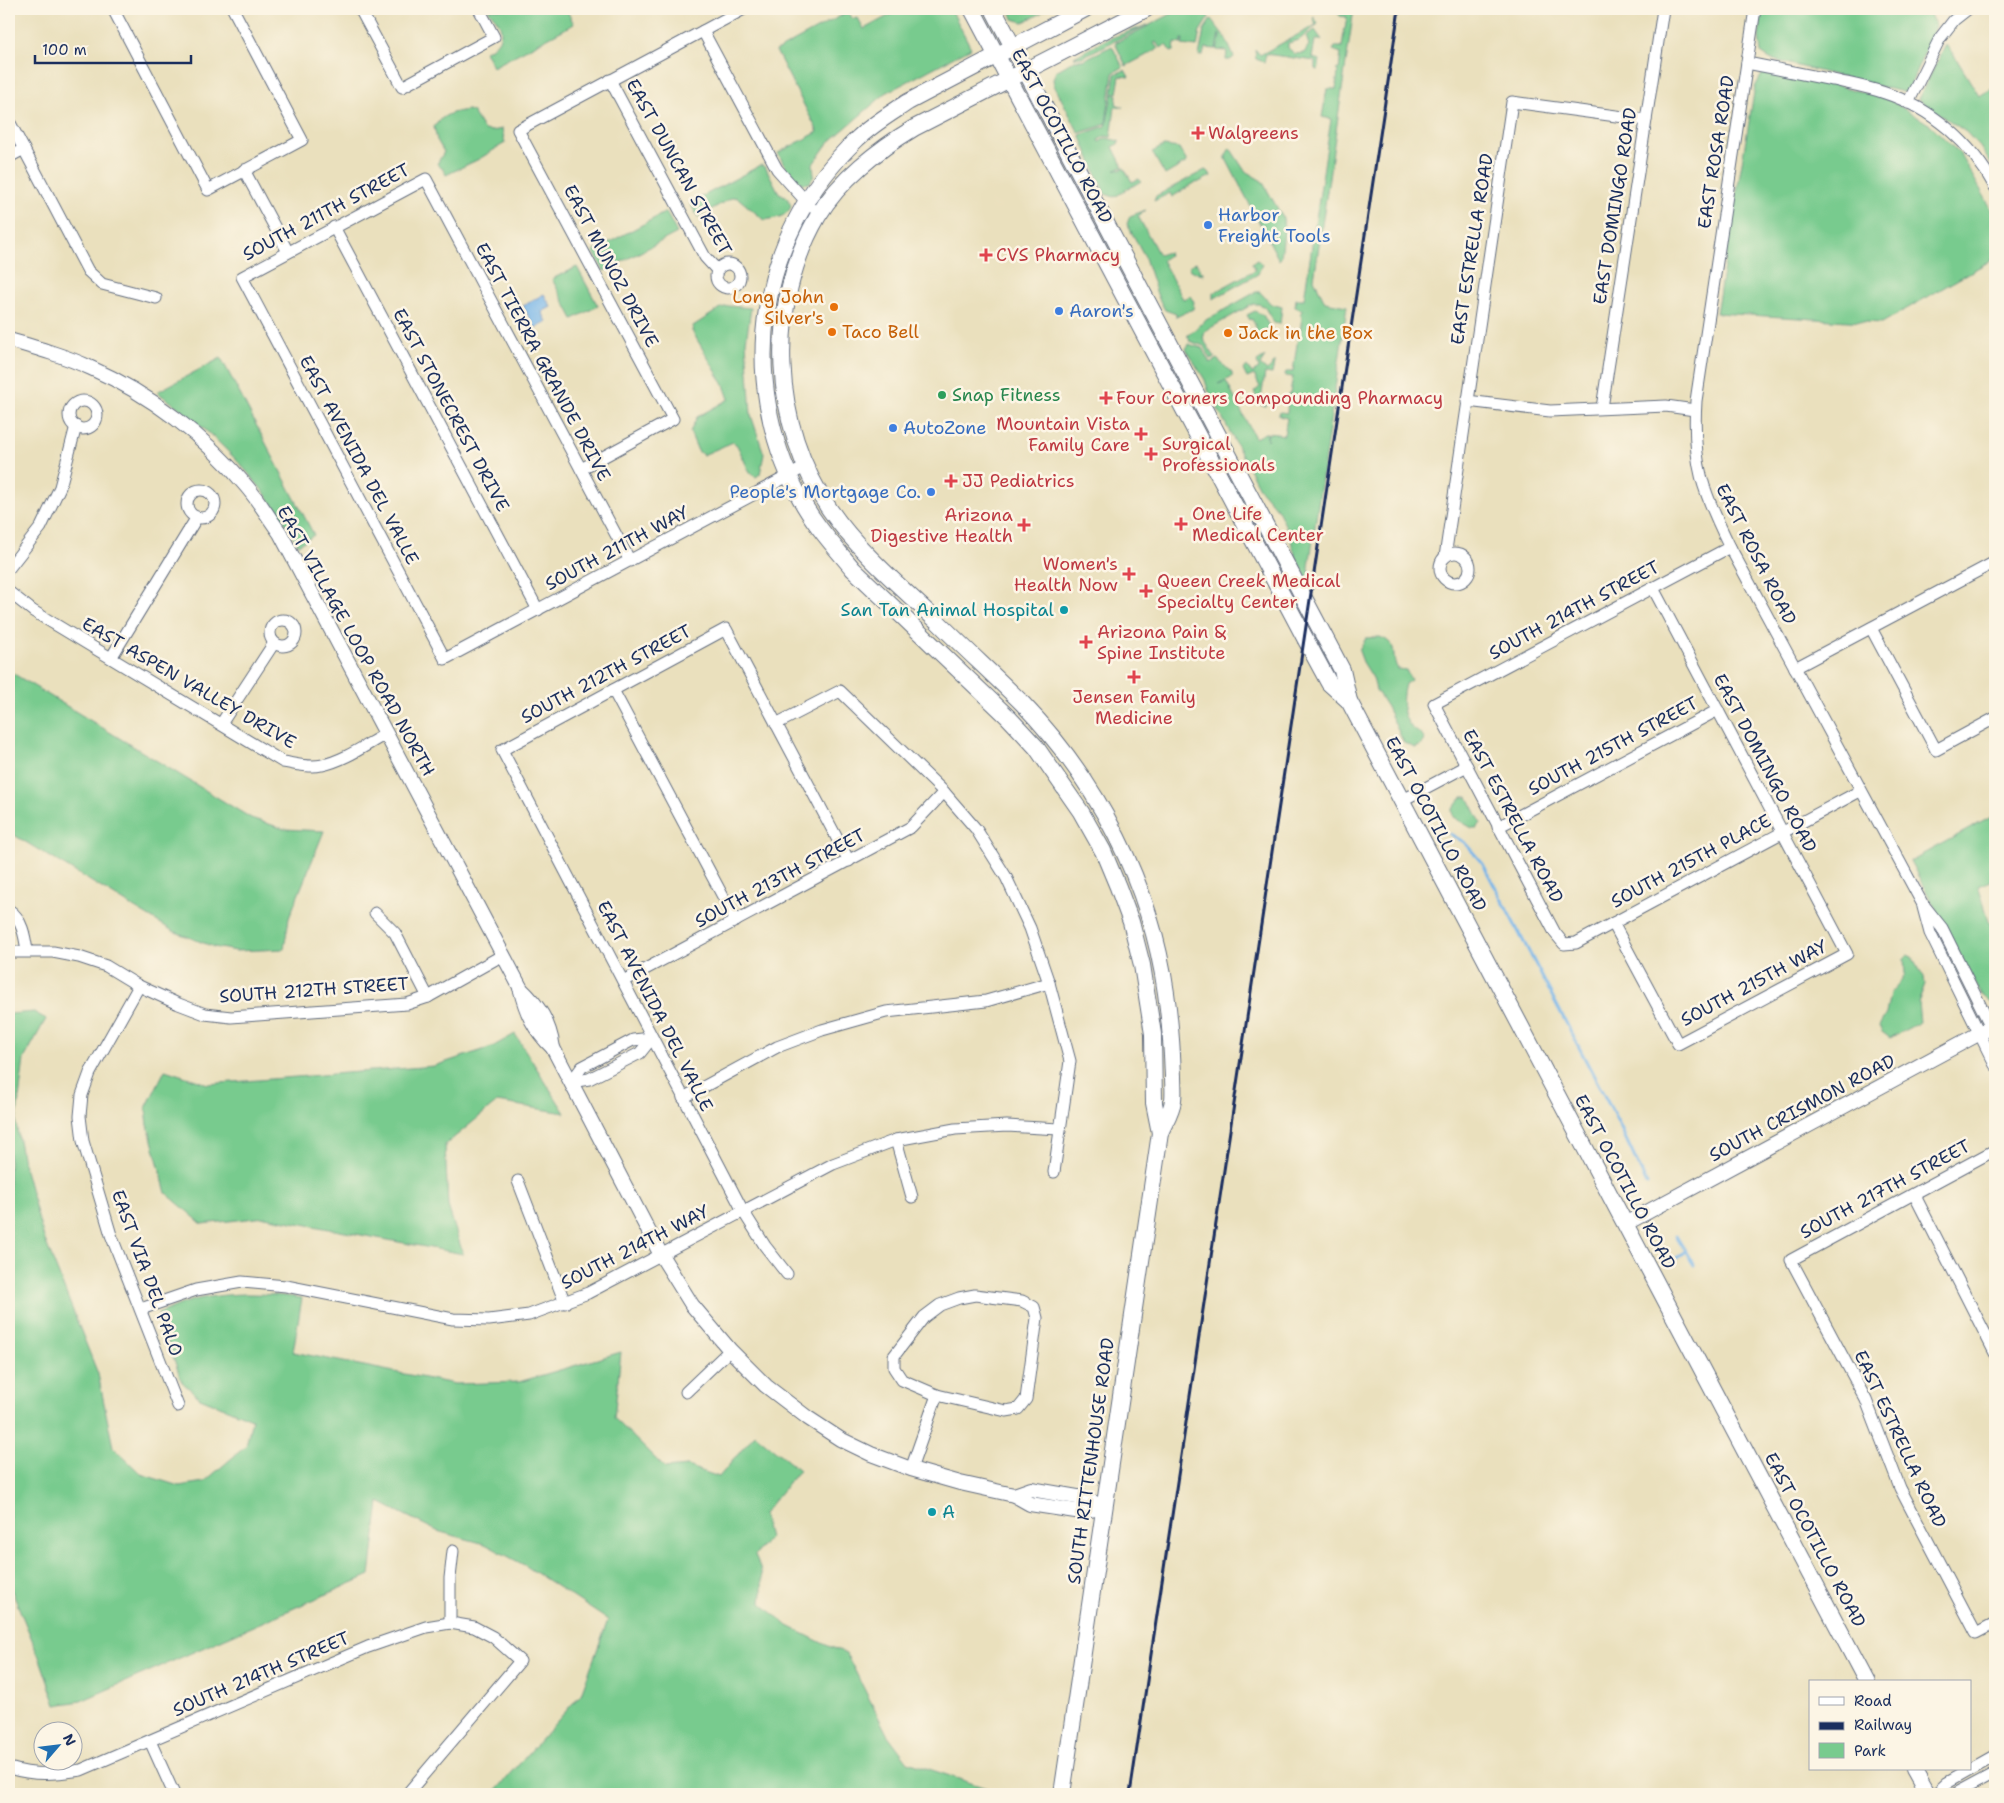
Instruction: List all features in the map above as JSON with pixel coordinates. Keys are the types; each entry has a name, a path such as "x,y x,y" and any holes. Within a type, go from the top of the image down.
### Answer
{"main road":[{"name":"EAST OCOTILLO ROAD","path":"972,9 1329,683 1349,701"},
{"name":"EAST OCOTILLO ROAD","path":"993,9 1342,670 1349,701 1401,801 1866,1680"},
{"path":"1085,9 908,102 856,140 830,169 806,202 786,239 768,304 762,342 766,396 779,448 789,475 808,511 853,569 1036,747 1081,812 1103,851 1131,922 1142,965 1153,1034 1154,1103 1160,1133"},
{"path":"1146,9 914,128 890,143 845,182 819,214 795,270 784,322 783,387 792,428 805,467 818,492 847,533 1024,705 1081,776 1105,815 1131,866 1150,919 1164,974 1172,1034 1173,1102 1160,1133"},
{"path":"1098,246 1105,245 1119,249"},
{"name":"SOUTH RITTENHOUSE ROAD","path":"1062,1794 1160,1133"},
{"path":"1915,1770 1928,1794"}],"street":[{"path":"113,9 208,190 302,140 237,10"},
{"path":"360,9 402,87 494,37 480,9"},
{"path":"610,80 744,9"},
{"name":"EAST DOMINGO ROAD","path":"1602,408 1663,9"},
{"name":"EAST ROSA ROAD","path":"1755,9 1695,410 1695,447 1703,488 1730,547 1860,791 1922,903 1942,928 1990,1030 1995,1065"},
{"path":"1908,103 1940,38 1954,20 1968,9"},
{"path":"703,31 777,169 819,214"},
{"path":"1747,62 1858,86 1885,93 1908,103 1934,117 1955,135 1971,152 1995,186"},
{"name":"EAST MUNOZ DRIVE","path":"581,469 673,419 518,130 610,80"},
{"name":"EAST DUNCAN STREET","path":"610,80 705,257 717,270"},
{"name":"EAST ESTRELLA ROAD","path":"1445,556 1512,102 1646,120"},
{"path":"9,122 88,271 102,284 156,298"},
{"path":"9,157 24,149"},
{"path":"244,170 288,252"},
{"name":"SOUTH 211TH STREET","path":"242,277 426,178"},
{"name":"EAST TIERRA GRANDE DRIVE","path":"426,178 630,561"},
{"name":"EAST STONECREST DRIVE","path":"334,228 538,610"},
{"name":"EAST AVENIDA DEL VALLE","path":"242,277 445,659"},
{"name":"EAST VILLAGE LOOP ROAD NORTH","path":"9,340 50,352 84,365 129,387 166,411 222,459 247,487 280,533 520,987 535,1002 550,1030 553,1048 661,1255 692,1304 730,1350 766,1386 808,1418 840,1439 871,1454 911,1470 968,1486 1014,1495 1030,1504 1082,1512 1104,1507"},
{"path":"1467,401 1550,411 1666,406 1695,410"},
{"path":"9,568 41,527 60,487 76,426"},
{"name":"SOUTH 211TH WAY","path":"445,659 805,467"},
{"path":"111,658 197,517"},
{"name":"SOUTH 214TH STREET","path":"1434,704 1730,547"},
{"path":"1796,668 1995,562"},
{"name":"EAST DOMINGO ROAD","path":"1653,588 1847,954"},
{"name":"EAST ASPEN VALLEY DRIVE","path":"9,592 33,611 283,762 310,766 334,762 386,734"},
{"path":"1871,628 1936,750 1995,718"},
{"name":"SOUTH 212TH STREET","path":"502,750 726,629 776,724"},
{"path":"221,724 274,642"},
{"path":"613,690 736,921"},
{"path":"849,861 776,724 840,691 944,792 976,829 1006,877 1030,928 1050,983 1070,1061 1054,1172"},
{"name":"EAST ESTRELLA ROAD","path":"1434,704 1555,933 1564,944"},
{"name":"SOUTH 215TH STREET","path":"1498,827 1718,710"},
{"name":"EAST AVENIDA DEL VALLE","path":"502,750 743,1211 765,1246 787,1274"},
{"path":"1401,801 1467,766"},
{"name":"SOUTH 215TH PLACE","path":"1564,944 1576,942 1860,791"},
{"name":"SOUTH 213TH STREET","path":"623,981 912,827 944,792"},
{"path":"9,910 13,913 24,931 27,951"},
{"path":"375,913 395,933 428,996"},
{"name":"SOUTH 215TH WAY","path":"1613,922 1678,1044 1847,954"},
{"name":"SOUTH 212TH STREET","path":"9,952 53,952 79,957 106,966 138,986 205,1014 231,1017 407,1004 428,996 503,955"},
{"path":"683,1098 777,1048 822,1030 886,1012 986,1001 1050,983"},
{"name":"EAST VIA DEL PALO","path":"138,986 90,1073 82,1095 80,1116 83,1141 111,1235 178,1406"},
{"name":"SOUTH CRISMON ROAD","path":"1626,1224 1990,1030"},
{"path":"570,1082 589,1079 640,1053 652,1038"},
{"name":"SOUTH 214TH WAY","path":"141,1309 196,1290 242,1282 286,1286 453,1319 489,1320 528,1314 588,1294 833,1164 896,1140 955,1128 1007,1126 1059,1129"},
{"path":"896,1140 912,1197"},
{"name":"SOUTH 217TH STREET","path":"1791,1260 1995,1150"},
{"path":"518,1181 565,1303"},
{"path":"1914,1194 1995,1353"},
{"name":"EAST ESTRELLA ROAD","path":"1791,1260 1866,1400 1900,1488 1976,1633 1995,1623"},
{"path":"975,1295 1022,1301 1034,1308 1037,1318 1026,1399 1018,1409 1006,1411 937,1395 902,1380 894,1368 894,1356 924,1317 940,1305 959,1298 975,1295"},
{"path":"686,1392 730,1350"},
{"path":"911,1470 937,1395"},
{"path":"450,1623 450,1578 453,1551"},
{"name":"SOUTH 214TH STREET","path":"9,1768 28,1773 53,1774 81,1770 368,1647 426,1627 450,1623 474,1627 493,1637 520,1661 407,1794"},
{"path":"150,1741 174,1794"},
{"path":"1972,1769 1995,1756"},
{"path":"1935,1794 1947,1783 1970,1770"},
{"path":"1956,1794 1995,1773"}],"green space":[{"path":"488,9 566,9 574,24 493,67 485,51 499,40 501,31 498,22"},
{"path":"901,9 951,9 971,48 886,93 828,143 813,164 814,176 809,183 798,182 790,174 778,153 818,132 776,51 848,12 853,19 858,18 864,29"},
{"path":"1010,9 1046,9 1023,22 1013,19"},
{"path":"1181,9 1204,9 1209,17 1200,31 1197,47 1182,45 1183,39 1181,39 1181,44 1175,43 1174,51 1171,52 1166,45 1160,48 1156,42 1154,43 1158,49 1126,66 1115,43"},
{"path":"1348,9 1354,9 1314,279 1325,302 1347,306 1309,567 1310,580 1307,579 1295,554 1288,531 1278,510 1259,488 1208,390 1205,380 1186,349 1188,344 1202,348 1210,363 1217,359 1232,373 1232,377 1218,384 1226,381 1255,438 1265,433 1267,433 1267,440 1268,433 1284,435 1287,418 1279,416 1279,414 1280,412 1287,413 1288,395 1293,377 1286,376 1285,374 1286,372 1293,372 1298,337 1291,334 1292,331 1300,332 1302,317 1300,314 1303,310 1295,307 1296,299 1304,299 1331,119 1322,117 1327,89 1336,89 1338,72 1336,70 1339,69 1341,53 1333,50 1335,47 1342,47 1343,30 1345,29 1347,17 1340,16 1338,13 1341,11 1347,12"},
{"path":"1763,9 1927,9 1936,26 1907,93 1770,59 1761,53 1759,36"},
{"path":"1314,17 1318,24 1299,40 1288,43 1288,48 1295,54 1304,53 1309,45 1306,36 1315,30 1322,40 1315,40 1312,58 1320,60 1318,70 1315,69 1315,61 1266,54 1264,62 1256,59 1255,49 1260,55 1316,25"},
{"path":"1211,19 1225,37 1234,57 1230,60 1226,60 1227,51 1217,50 1219,34 1216,49 1205,48 1203,55 1199,56 1204,30"},
{"path":"1147,25 1082,57 1074,57 1105,40"},
{"path":"1946,45 1979,96 1995,87 1995,170 1980,147 1966,132 1918,99"},
{"path":"1112,46 1123,67 1113,73 1106,123 1079,133 1054,85 1053,79 1056,71 1075,60 1083,60"},
{"path":"1780,69 1890,100 1932,126 1960,154 1995,215 1995,258 1882,323 1716,313 1755,87 1762,74"},
{"path":"1125,70 1129,77 1120,76 1117,93 1112,93 1115,74"},
{"path":"1112,94 1117,95 1116,104 1123,107 1115,107 1111,137 1105,136 1098,140 1099,142 1106,138 1119,141 1113,147 1123,167 1115,169 1120,170 1124,168 1132,182 1139,179 1141,181 1128,189 1126,188 1125,191 1114,197 1105,194 1080,135 1106,126"},
{"path":"468,110 473,112 484,130 502,129 505,143 479,159 446,175 444,170 437,164 444,152 437,140 434,127 449,114"},
{"path":"1164,146 1179,148 1187,162 1165,175 1152,152"},
{"path":"1230,148 1245,171 1262,181 1283,218 1284,232 1281,258 1279,260 1226,159"},
{"path":"761,165 766,168 779,193 788,200 791,207 789,211 780,217 764,220 738,198 733,197 698,217 690,203"},
{"path":"1205,170 1211,176 1196,182 1172,197 1170,193 1154,201 1156,196"},
{"path":"1146,210 1138,216 1159,255 1168,252 1169,255 1162,260 1183,299 1191,296 1194,302 1193,309 1176,317 1176,314 1165,310 1158,297 1144,255 1127,224 1130,216"},
{"path":"666,212 677,233 604,271 593,251"},
{"path":"1257,260 1262,264 1258,274 1213,299 1213,293 1255,270 1252,263"},
{"path":"1196,262 1203,275 1190,270 1189,266"},
{"path":"577,267 598,306 573,319 552,279"},
{"path":"1256,292 1260,292 1271,304 1282,307 1280,324 1274,323 1264,306 1253,304 1205,331 1203,339 1215,357 1211,359 1204,346 1189,341 1190,338 1187,336 1206,320"},
{"path":"729,306 751,308 746,342 751,415 764,454 760,474 756,477 750,473 737,445 733,442 703,455 698,451 690,432 697,417 729,399 724,385 692,331 693,326 721,308"},
{"path":"1255,311 1263,315 1274,335 1274,339 1267,329 1253,337 1251,333 1257,329 1252,319 1250,320 1247,315"},
{"path":"1265,357 1260,365 1267,371 1274,362 1274,364 1272,374 1265,373 1261,399 1268,401 1268,404 1265,406 1261,405 1254,392 1260,387 1254,375 1247,378 1243,370 1247,366 1252,373 1259,369 1257,362"},
{"path":"221,358 314,535 298,545 270,501 236,460 198,424 157,392"},
{"path":"1380,637 1393,647 1398,669 1406,670 1411,680 1405,684 1403,707 1408,723 1424,739 1422,745 1415,748 1404,743 1387,707 1376,690 1373,678 1363,662 1359,651 1366,638"},
{"path":"9,671 251,818 284,829 324,831 289,918 284,949 236,951 214,947 173,931 9,832"},
{"path":"1462,797 1468,797 1481,823 1477,828 1472,828 1453,817 1452,810"},
{"path":"1995,815 1995,879 1978,886 1995,939 1995,1003 1993,1004 1981,994 1910,861"},
{"path":"1907,955 1912,957 1924,977 1925,984 1918,1003 1920,1022 1890,1038 1882,1032 1879,1026 1886,1014 1890,993 1905,974 1904,959"},
{"path":"34,1012 46,1019 24,1059 16,1123 23,1163 43,1235 98,1374 113,1447 141,1474 179,1486 204,1482 246,1446 252,1419 200,1398 182,1382 158,1314 193,1300 224,1295 250,1294 302,1298 293,1352 455,1384 519,1382 621,1352 614,1418 665,1468 687,1466 719,1477 755,1434 799,1470 763,1514 769,1538 755,1555 762,1578 761,1603 788,1626 846,1653 887,1734 908,1762 1004,1794 493,1794 581,1694 608,1620 526,1566 485,1544 437,1531 379,1502 370,1575 81,1701 56,1705 40,1659 9,1584 9,1014"},
{"path":"515,1034 565,1113 497,1102 445,1145 448,1206 463,1254 265,1217 202,1224 166,1193 148,1125 146,1108 165,1070 208,1084 434,1066 492,1047"}],"water":[{"path":"544,294 551,307 542,312 547,322 535,328 523,306"}],"waterway":[{"path":"1450,834 1464,842 1483,864 1617,1120 1647,1184"},
{"path":"1676,1236 1694,1265"},
{"path":"1670,1262 1686,1252"}],"railway":[{"path":"1130,1794 1399,9"}],"place":[{"name":"Walgreens","path":"1198,133"},
{"name":"Harbor Freight Tools","path":"1208,225"},
{"name":"CVS Pharmacy","path":"986,255"},
{"name":"Long John Silver's","path":"834,307"},
{"name":"Aaron's","path":"1059,311"},
{"name":"Taco Bell","path":"832,332"},
{"name":"Jack in the Box","path":"1228,333"},
{"name":"Snap Fitness","path":"942,395"},
{"name":"Four Corners Compounding Pharmacy","path":"1106,398"},
{"name":"AutoZone","path":"893,428"},
{"name":"Mountain Vista Family Care","path":"1141,434"},
{"name":"Surgical Professionals","path":"1151,454"},
{"name":"JJ Pediatrics","path":"951,481"},
{"name":"People's Mortgage Co.","path":"931,492"},
{"name":"One Life Medical Center","path":"1181,524"},
{"name":"Arizona Digestive Health","path":"1024,525"},
{"name":"Women's Health Now","path":"1129,574"},
{"name":"Queen Creek Medical Specialty Center","path":"1146,591"},
{"name":"San Tan Animal Hospital","path":"1064,610"},
{"name":"Arizona Pain & Spine Institute","path":"1086,642"},
{"name":"Jensen Family Medicine","path":"1134,677"},
{"name":"A","path":"932,1512"}]}
